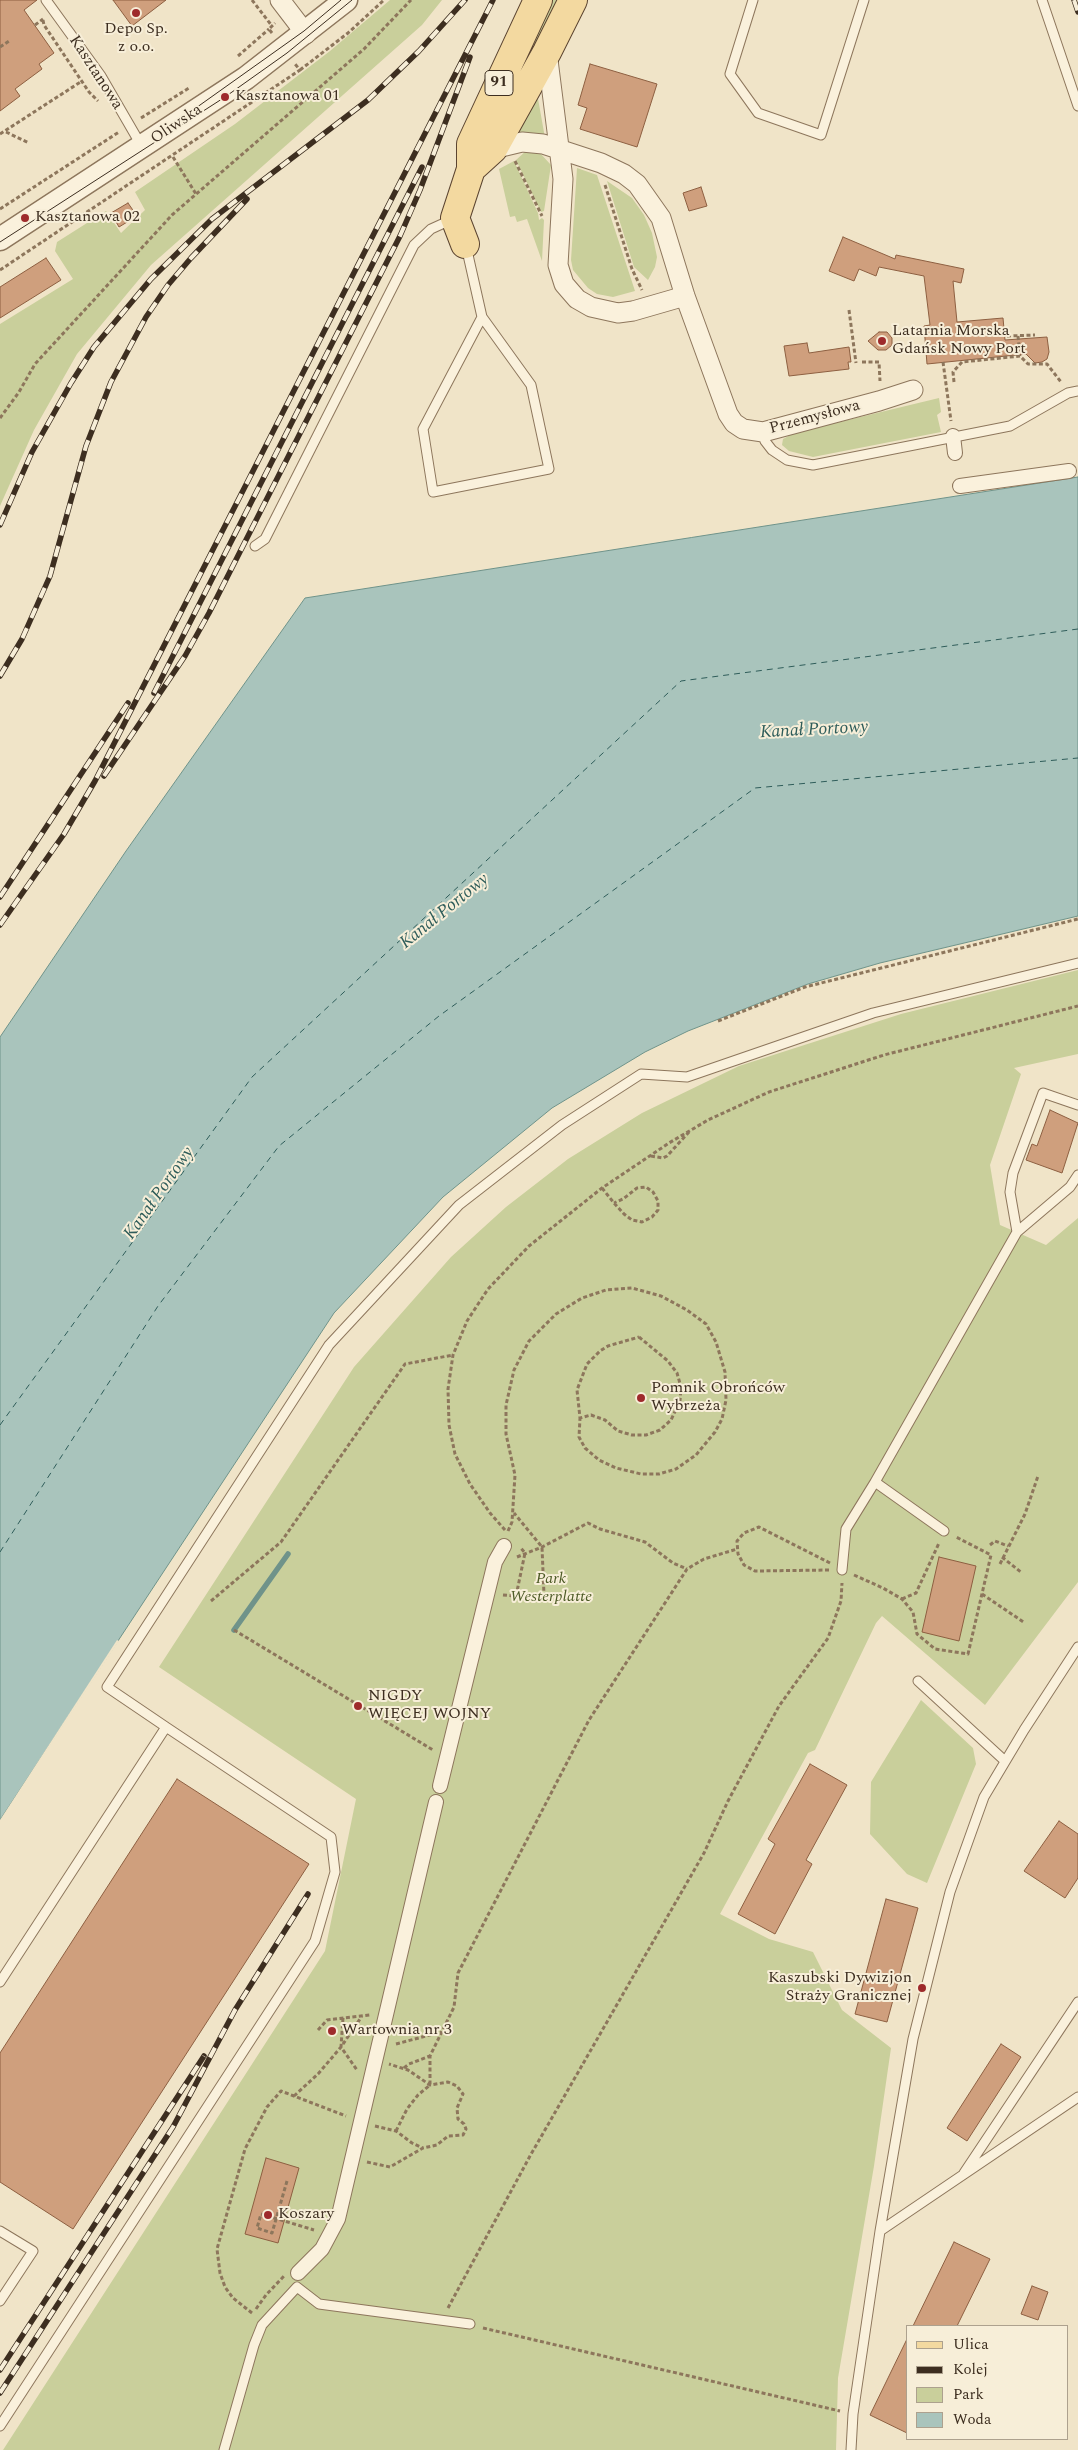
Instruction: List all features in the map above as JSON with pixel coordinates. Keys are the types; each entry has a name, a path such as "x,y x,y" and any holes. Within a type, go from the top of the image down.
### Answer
{"main road":[{"name":"Przemysłowa","path":"455,218 471,169 470,144 538,0"},
{"name":"Przemysłowa","path":"471,169 504,155 547,52 573,0"},
{"path":"455,218 465,244"}],"street":[{"path":"280,0 306,34"},
{"name":"Oliwska","path":"0,239 246,78 306,34 346,0"},
{"path":"547,52 564,179 558,265 564,284 578,299 591,307 618,313 633,311 685,296"},
{"name":"Przemysłowa","path":"504,155 522,142 560,149 601,163 624,174 637,184 661,218 685,296 728,414 743,429 763,432 880,401 912,390"},
{"path":"953,436 956,453"},
{"path":"960,486 1074,470"},
{"path":"440,1786 495,1562 508,1543"},
{"path":"298,2273 322,2249 338,2219 436,1802"}],"lane":[{"name":"Kasztanowa","path":"46,0 101,76 143,147"},
{"path":"753,0 730,74 758,113 821,135 864,0"},
{"path":"1042,0 1078,106"},
{"path":"255,546 266,539 414,245 431,229 455,218"},
{"path":"465,244 482,318 531,385 549,469 433,492 423,429 482,318"},
{"path":"763,432 765,441 772,450 788,460 813,465 1010,426 1068,393 1078,392"},
{"path":"0,2426 315,1941 335,1872 330,1837 107,1687 329,1345 459,1205 562,1125 641,1074 687,1077 873,1013 1078,962"},
{"path":"1017,1232 1010,1192 1013,1173 1043,1093 1078,1104"},
{"path":"842,1570 846,1529 876,1482 1017,1232 1070,1187 1078,1175"},
{"path":"876,1482 944,1531"},
{"path":"851,2450 853,2414 880,2231 914,2039 950,1892 984,1796 1078,1647"},
{"path":"918,1681 1005,1761"},
{"path":"0,1982 166,1727"},
{"path":"961,2177 1078,2002"},
{"path":"880,2231 1078,2097"},
{"path":"0,2230 33,2251 0,2302"},
{"path":"224,2450 256,2338 262,2325 297,2287 319,2304 470,2324"}],"path":[{"path":"252,0 272,26"},
{"path":"300,70 348,33 384,0"},
{"path":"0,418 35,364 46,351 172,215 364,48 411,0"},
{"path":"42,14 44,25 82,81 101,104"},
{"path":"35,25 43,19"},
{"path":"0,47 9,41"},
{"path":"0,134 6,132 82,81"},
{"path":"116,124 120,131"},
{"path":"6,132 29,143"},
{"path":"504,155 540,214 546,220"},
{"path":"173,156 196,194"},
{"path":"604,183 632,269 640,287"},
{"path":"849,310 856,362"},
{"path":"1007,336 1035,335"},
{"path":"1018,336 1020,356 1028,364 1047,364 1057,374 1068,393"},
{"path":"954,382 953,372 962,362 1020,356"},
{"path":"862,362 879,362 880,380"},
{"path":"942,362 950,415"},
{"path":"718,1021 805,987 1078,919"},
{"path":"508,1532 490,1513 470,1484 455,1454 449,1425 448,1389 453,1355 467,1320 488,1289 528,1246 602,1188 650,1156 691,1130 769,1092 884,1055 1078,1006"},
{"path":"650,1156 663,1158 667,1156 691,1130"},
{"path":"602,1188 614,1202 632,1220 642,1222 652,1218 658,1210 658,1201 653,1192 646,1187 637,1188 623,1199 614,1202"},
{"path":"510,1526 514,1512 515,1475 506,1434 506,1405 514,1370 529,1341 556,1314 582,1298 606,1290 632,1288 661,1296 687,1310 706,1324 716,1342 725,1372 726,1400 722,1419 715,1432 696,1455 676,1468 659,1474 641,1474 616,1468 599,1460 585,1448 579,1437 580,1418 576,1390 582,1372 600,1351 608,1346 639,1338 668,1362 677,1373 681,1387 680,1402 671,1420 660,1430 646,1435 632,1435 618,1430 606,1420 591,1415 580,1418"},
{"path":"210,1601 281,1542 406,1364 453,1355"},
{"path":"1000,1564 1025,1514 1038,1476"},
{"path":"487,1592 516,1596 544,1594 542,1547 514,1512"},
{"path":"517,1557 542,1547 588,1522 600,1530 645,1542 673,1563 686,1569"},
{"path":"842,1570 755,1571 744,1565 737,1549 737,1541 744,1533 759,1527 902,1599 913,1612 917,1634 934,1648 968,1654 991,1556 944,1531 916,1593 902,1599"},
{"path":"990,1545 995,1540 1008,1546"},
{"path":"508,1543 526,1553"},
{"path":"430,2085 430,2056 454,2007 458,1973 589,1720 686,1569 704,1559 737,1549"},
{"path":"516,1596 526,1553"},
{"path":"1002,1557 1022,1573"},
{"path":"442,2320 530,2156 704,1853 728,1802 779,1706 828,1638 841,1601 842,1570"},
{"path":"982,1594 1025,1623"},
{"path":"234,1630 432,1749 447,1756"},
{"path":"318,2030 327,2020 387,2015"},
{"path":"294,2096 318,2074 341,2047 362,2016"},
{"path":"343,2018 341,2047 352,2061 367,2095"},
{"path":"378,2048 442,2031"},
{"path":"404,2068 409,2064 430,2056"},
{"path":"388,2064 404,2068 430,2085"},
{"path":"352,2158 390,2167 423,2148 437,2145 448,2136 463,2135 466,2129 464,2124 458,2119 457,2108 463,2094 461,2089 448,2082 430,2085 406,2109 396,2131"},
{"path":"252,2314 233,2298 225,2287 220,2273 218,2249 245,2149 267,2107 281,2091 361,2122"},
{"path":"376,2126 396,2131 412,2143 423,2148"},
{"path":"287,2181 280,2207 277,2216 275,2224 272,2233 257,2228 261,2214 270,2217 280,2220 289,2222 307,2228 316,2230"},
{"path":"470,2324 853,2414"}],"green space":[{"path":"390,0 442,0 422,25 151,265 77,354 34,430 0,506 0,324 73,279 55,251 57,242 106,211 121,233 145,210 135,192 235,124 330,51"},
{"path":"553,0 560,0 487,144 524,58"},
{"path":"537,93 545,138 515,134"},
{"path":"527,150 540,153 551,165 544,211 541,212 516,160"},
{"path":"514,161 538,213 539,220 542,218 544,220 542,261 527,219 517,222 515,216 510,217 499,169"},
{"path":"577,168 597,175 635,291 613,297 597,294 588,288 573,270 571,260"},
{"path":"607,181 632,198 644,215 652,233 657,257 655,267 648,280 634,267"},
{"path":"939,398 941,412 937,415 941,432 813,457 789,451 782,445 783,439 794,433"},
{"name":"Park Westerplatte","path":"1078,970 1078,1054 1014,1068 1021,1074 990,1165 1000,1225 1046,1245 1078,1218 1078,1582 985,1705 882,1616 876,1623 815,1750 808,1753 720,1914 769,1939 813,1952 842,2010 891,2048 874,2166 838,2378 836,2450 3,2450 325,1951 356,1799 159,1667 354,1367 451,1257 506,1207 568,1159 642,1113 739,1066 901,1014"},
{"path":"921,1700 973,1748 976,1764 927,1883 907,1874 870,1834 871,1782"}],"water":[{"name":"Kanał Portowy","path":"1078,477 1078,916 880,963 808,984 688,1031 645,1052 552,1108 443,1197 334,1313 0,1820 0,1037 126,851 305,598"}],"pier":[{"path":"117,1640 119,1641 0,1822 0,1820"}],"building":[{"path":"0,0 37,0 24,10 54,53 39,64 42,69 15,89 20,96 0,111"},
{"name":"Depo Sp. z o.o.","path":"113,0 166,0 132,26"},
{"path":"590,64 657,84 637,147 580,129 587,108 578,105"},
{"path":"701,187 707,206 689,211 683,193"},
{"path":"128,203 137,216 119,227 111,213"},
{"path":"843,237 895,259 896,255 964,269 961,283 953,281 957,322 1003,318 1005,340 1047,337 1049,352 1047,359 1035,363 1026,354 927,364 924,326 930,325 924,276 879,267 876,276 859,269 854,281 829,271"},
{"path":"46,258 61,280 0,318 0,287"},
{"name":"Latarnia Morska Gdańsk Nowy Port","path":"879,332 887,332 892,338 892,345 886,350 878,350 868,341"},
{"path":"807,343 809,353 849,347 851,362 848,362 849,369 789,376 784,346"},
{"path":"1050,1110 1078,1123 1062,1173 1026,1160 1032,1144 1037,1146"},
{"path":"939,1557 976,1566 959,1641 922,1632"},
{"path":"810,1764 847,1785 806,1860 812,1864 775,1934 738,1914 775,1844 768,1839"},
{"path":"177,1779 309,1864 73,2229 0,2182 0,2053"},
{"path":"1059,1821 1078,1834 1078,1878 1065,1898 1024,1871"},
{"path":"886,1899 918,1908 887,2022 855,2014"},
{"path":"1001,2044 1021,2057 967,2141 947,2128"},
{"name":"Koszary","path":"266,2158 299,2168 278,2243 245,2234"},
{"path":"954,2242 990,2259 957,2325 913,2325"},
{"path":"1032,2286 1048,2292 1038,2320 1021,2314"},
{"path":"906,2341 906,2433 870,2415"}],"waterway":[{"path":"234,1630 288,1554"}],"ferry route":[{"path":"0,1425 252,1077 681,681 1078,629"},
{"path":"0,1552 158,1306 279,1146 439,1016 755,788 1078,758"}],"tram line":[{"path":"186,115 304,31 341,0"},
{"path":"0,242 225,97 287,53 352,0"}],"railway":[{"path":"0,525 32,452 71,383 94,347 151,279 212,219 368,100 419,51 465,0"},
{"path":"0,925 64,834 95,781 493,0"},
{"path":"1074,0 1078,12"},
{"path":"104,776 185,656 209,613 400,236 420,190 470,57"},
{"path":"154,693 422,167"},
{"path":"0,676 22,639 50,576 86,446 111,382 146,317 168,285 247,199"},
{"path":"0,897 128,703"},
{"path":"0,2393 173,2127 235,2010 308,1894"},
{"path":"0,2370 204,2056"}],"place":[{"name":"Depo Sp. z o.o.","path":"136,13"},
{"name":"Kasztanowa 01","path":"225,97"},
{"name":"Kasztanowa 02","path":"25,218"},
{"name":"Latarnia Morska Gdańsk Nowy Port","path":"882,341"},
{"name":"Pomnik Obrońców Wybrzeża","path":"641,1398"},
{"name":"NIGDY WIĘCEJ WOJNY","path":"358,1706"},
{"name":"Kaszubski Dywizjon Straży Granicznej","path":"922,1988"},
{"name":"Wartownia nr 3","path":"332,2031"},
{"name":"Koszary","path":"268,2215"}]}
